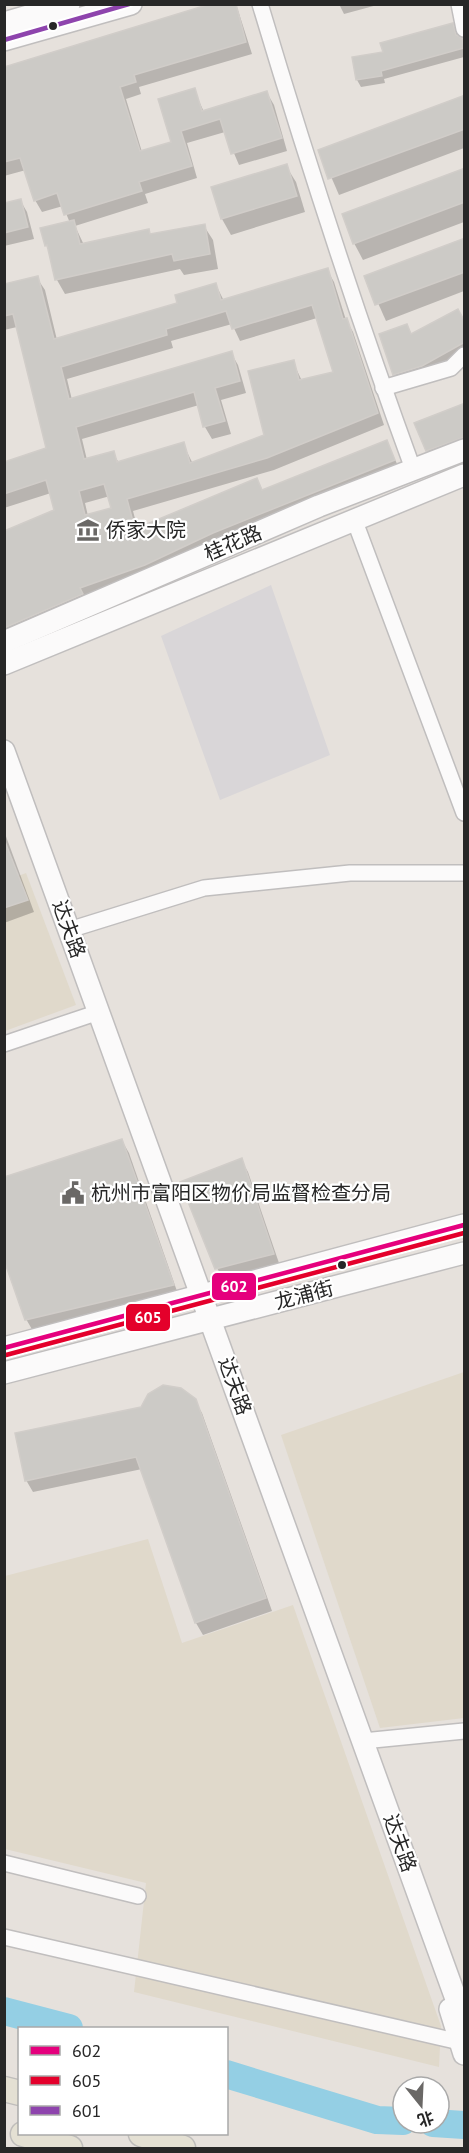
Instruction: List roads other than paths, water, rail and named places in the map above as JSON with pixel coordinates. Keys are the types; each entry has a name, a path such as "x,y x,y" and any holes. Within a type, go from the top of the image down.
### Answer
{"main road":[{"path":"28,2135 70,2148"},
{"path":"147,2135 183,2148"}],"street":[{"path":"4,23 69,4"},
{"path":"4,40 131,4"},
{"path":"260,4 310,173 413,469"},
{"path":"459,4 465,29"},
{"path":"383,388 451,368 465,355"},
{"name":"桂花路","path":"4,642 191,561 413,469 465,450"},
{"path":"4,663 465,475"},
{"path":"354,519 465,813"},
{"name":"达夫路","path":"4,751 69,930 196,1297"},
{"name":"达夫路","path":"4,785 363,1741 465,2021"},
{"path":"69,930 204,888 350,873 465,873"},
{"path":"4,1044 90,1015"},
{"name":"龙浦街","path":"4,1348 465,1225"},
{"name":"龙浦街","path":"4,1373 465,1253"},
{"name":"达夫路","path":"205,1321 464,2047"},
{"path":"363,1741 465,1731"},
{"path":"4,1863 138,1896"},
{"path":"4,1937 464,2047"}],"waterway":[{"path":"4,2011 65,2027"},
{"path":"228,2075 377,2120 391,2121"},
{"path":"451,2124 464,2125"}],"place":[{"name":"侨家大院","path":"88,530"},
{"name":"杭州市富阳区物价局监督检查分局","path":"73,1193"}]}
